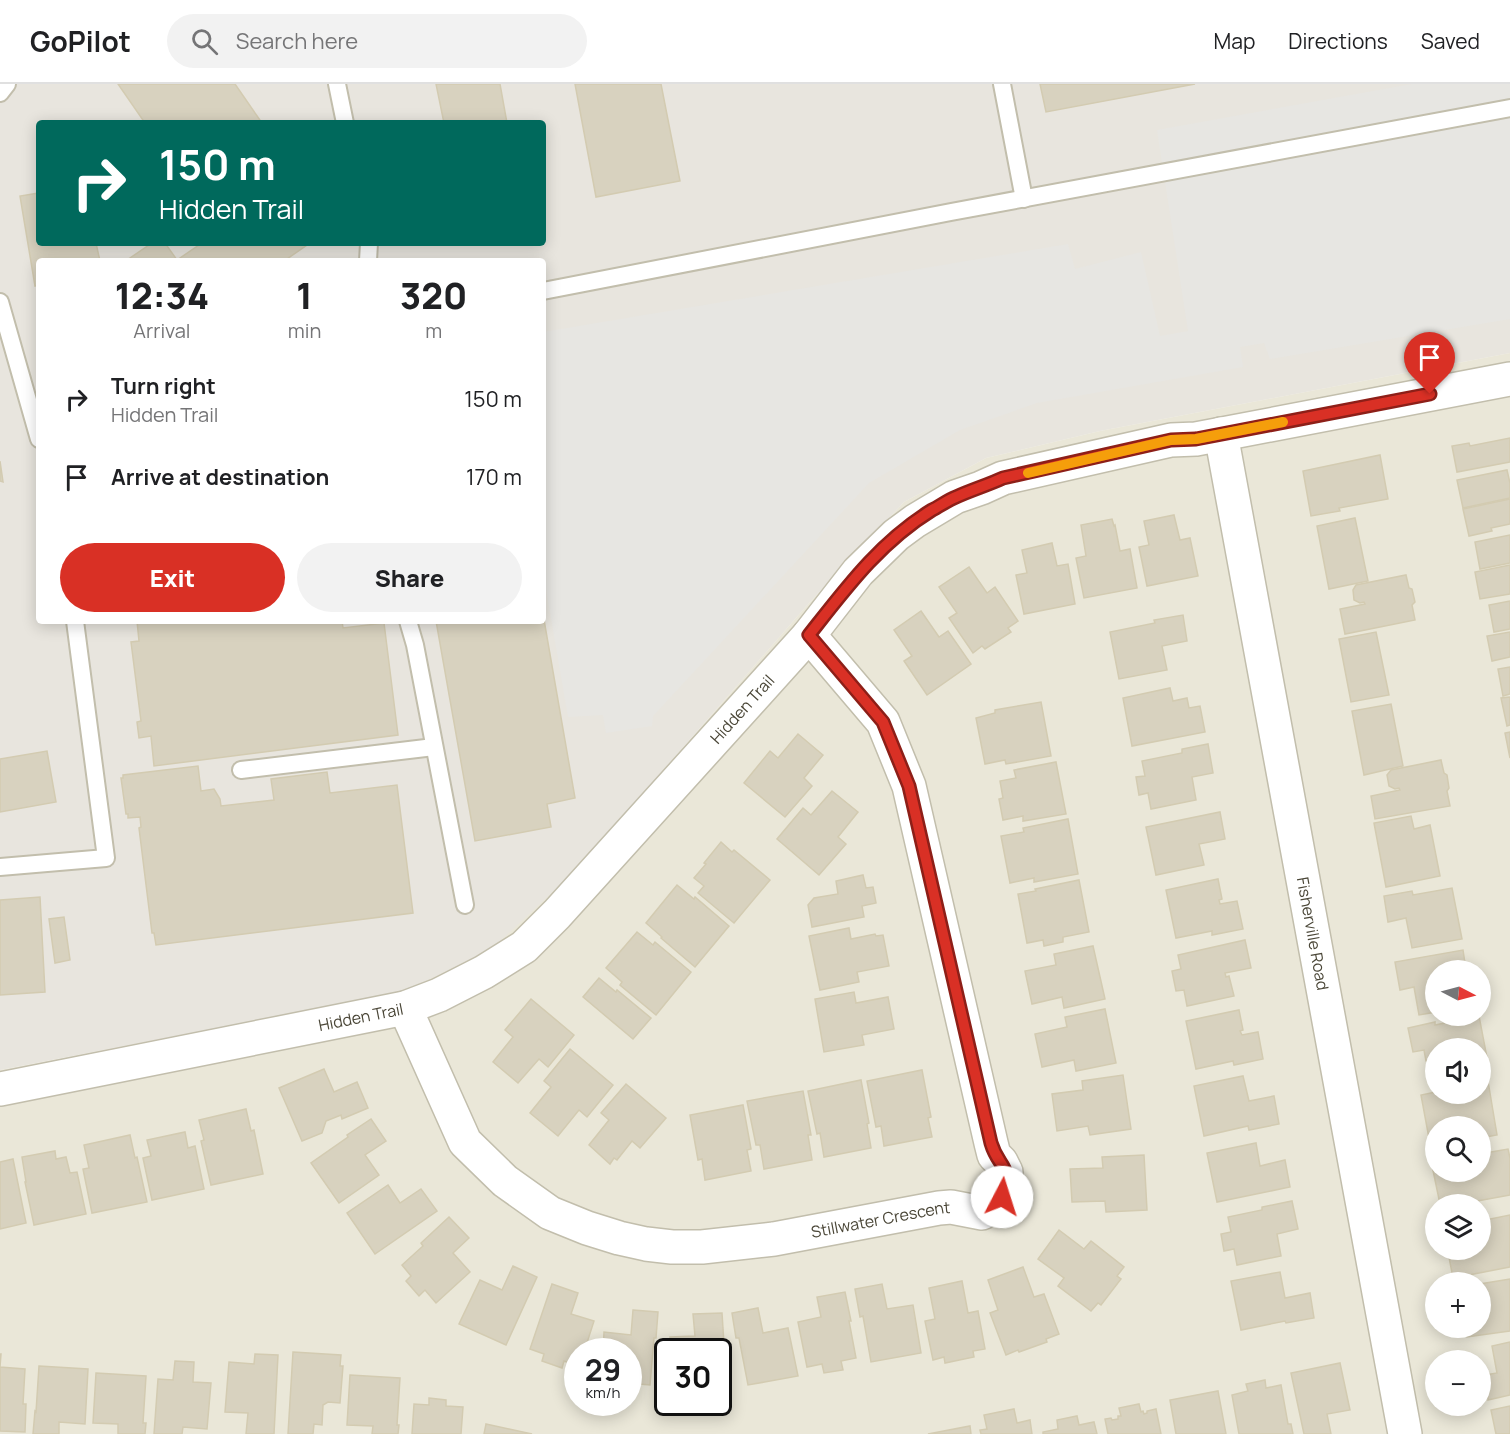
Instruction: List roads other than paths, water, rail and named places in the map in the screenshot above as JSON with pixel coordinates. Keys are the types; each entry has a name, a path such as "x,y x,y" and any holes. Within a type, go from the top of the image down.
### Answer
{"street":[{"name":"Hidden Trail","path":"0,1089 405,1008 440,995 484,972 524,947 564,906 809,635 858,572 896,535 955,497 1003,478 1171,440 1196,439 1510,379"},
{"name":"Fisherville Road","path":"1221,434 1406,1434"},
{"name":"Stillwater Crescent","path":"405,1008 465,1142 505,1181 541,1207 587,1228 646,1244 702,1247 774,1239 939,1208 951,1207 982,1213 994,1207 1002,1197 1006,1185 1006,1172 1002,1162 994,1155 909,786 883,722 809,635"}],"lane":[{"path":"0,93 7,84"},
{"path":"337,84 344,120"},
{"path":"1002,84 1024,199"},
{"path":"546,290 1510,108"},
{"path":"0,302 36,428"},
{"path":"0,867 106,858 75,624"},
{"path":"409,624 415,645 465,905"},
{"path":"242,770 434,747"}]}
